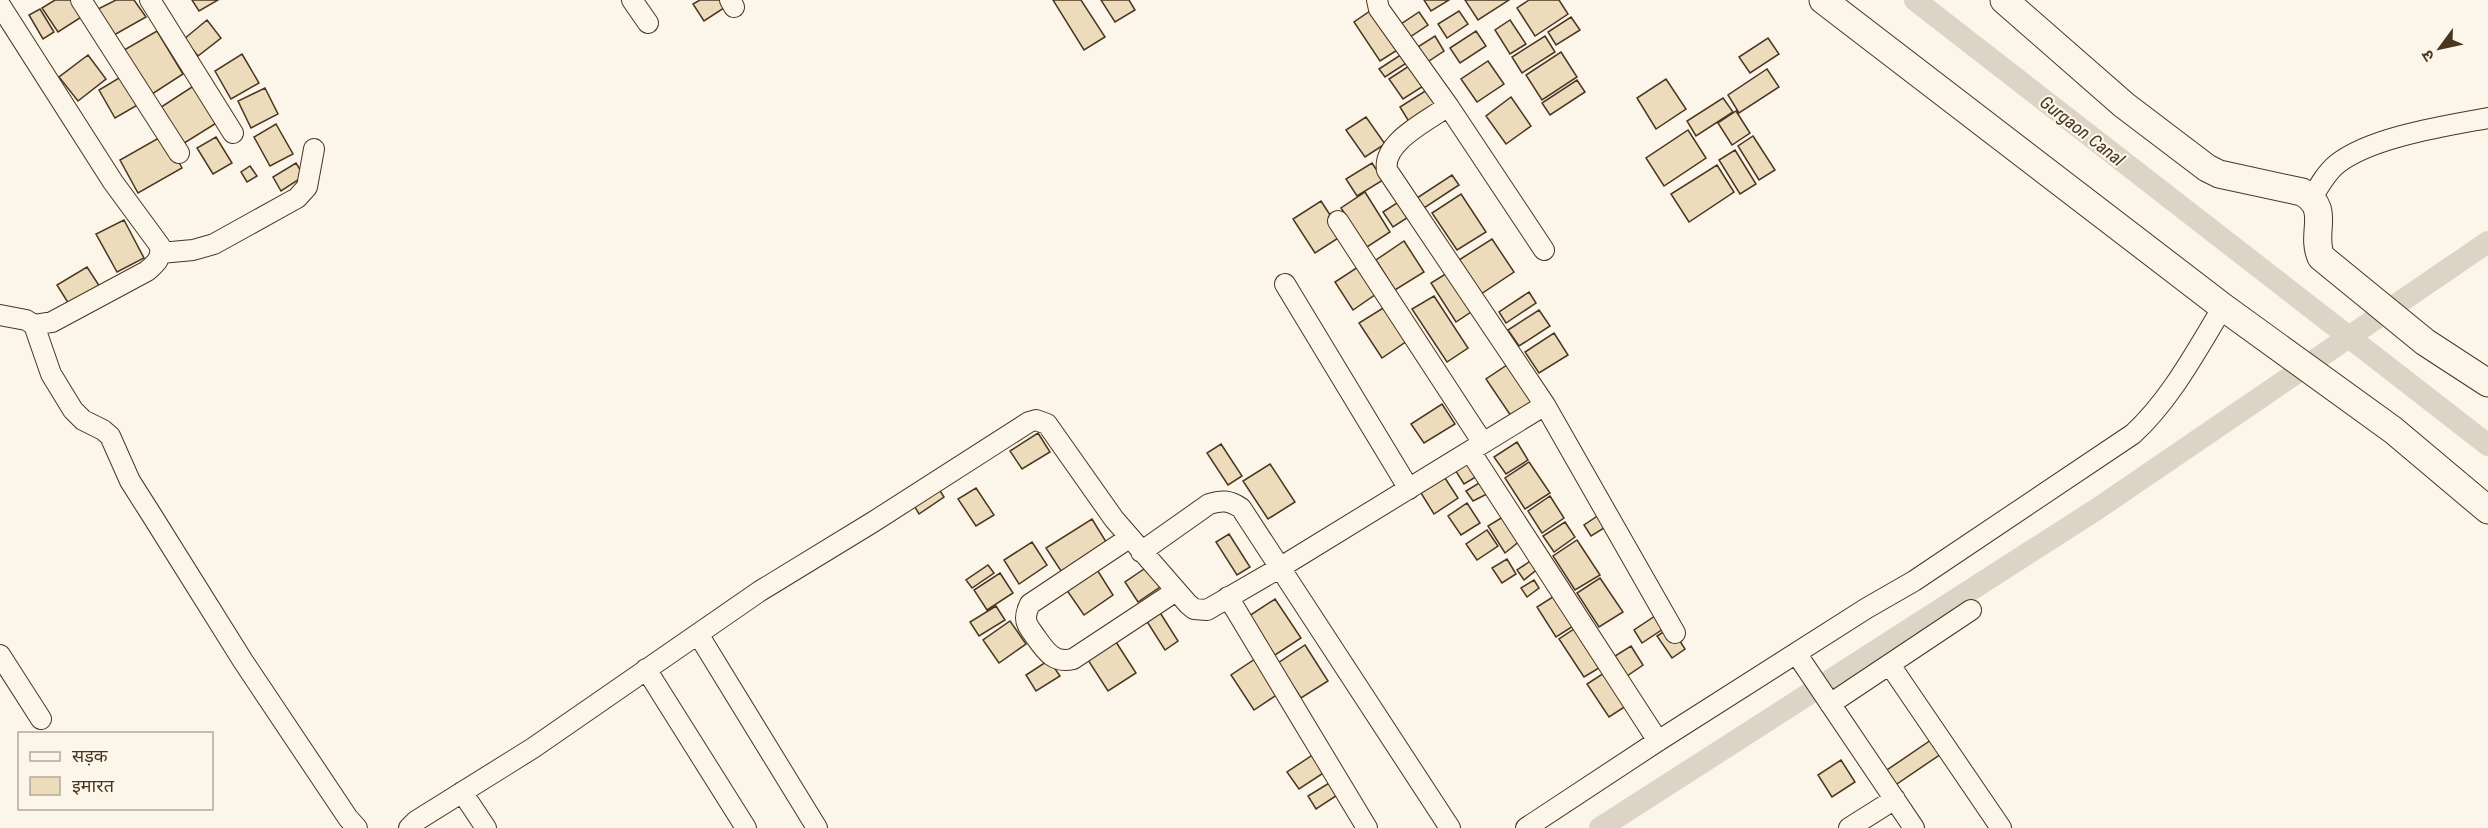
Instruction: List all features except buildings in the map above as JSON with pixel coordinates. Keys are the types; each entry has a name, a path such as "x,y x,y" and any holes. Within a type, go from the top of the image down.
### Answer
{"street":[{"path":"81,0 179,153"},
{"path":"150,0 233,133"},
{"path":"632,0 648,23"},
{"path":"1377,0 1379,9 1448,106 1544,250"},
{"path":"1822,0 2223,307 2393,430 2488,510"},
{"path":"2004,0 2124,105 2207,168 2219,174 2302,192 2312,198 2319,215 2317,247 2321,257 2425,342 2488,383"},
{"path":"0,5 113,182 160,246 161,253 159,260 147,272 52,322 34,325"},
{"path":"1448,106 1394,144 1385,161 1386,170 1545,405 1676,633"},
{"path":"2312,198 2335,166 2350,155 2386,140 2488,118"},
{"path":"161,253 193,250 214,244 297,198 307,188 314,149"},
{"path":"1338,221 1658,741"},
{"path":"1285,284 1409,489"},
{"path":"1526,828 1796,653 1914,581 2133,434 2147,422 2172,389 2223,307"},
{"path":"0,315 26,320 34,325 51,374 73,410 83,420 110,436 130,481 231,643 348,818 357,828"},
{"path":"409,828 416,821 532,747 777,580 873,522 1018,427 1036,420 1047,424 1052,429 1135,545 1176,591 1188,604 1200,610 1207,610 1545,405"},
{"path":"1176,591 1073,659 1064,661 1055,659 1046,651 1027,624 1026,617 1030,604 1209,504 1221,500 1233,502 1241,508 1281,567 1450,828"},
{"path":"1228,597 1367,828"},
{"path":"1826,698 1890,665 1971,610"},
{"path":"698,634 817,828"},
{"path":"1796,653 1914,828"},
{"path":"0,655 41,719"},
{"path":"1890,665 2001,828"},
{"path":"646,669 746,828"},
{"path":"462,792 486,828"},
{"path":"1849,828 1895,798"}],"waterway":[{"name":"Gurgaon Canal","path":"1915,0 2488,445"},
{"path":"1600,828 2097,509 2488,242"}]}
